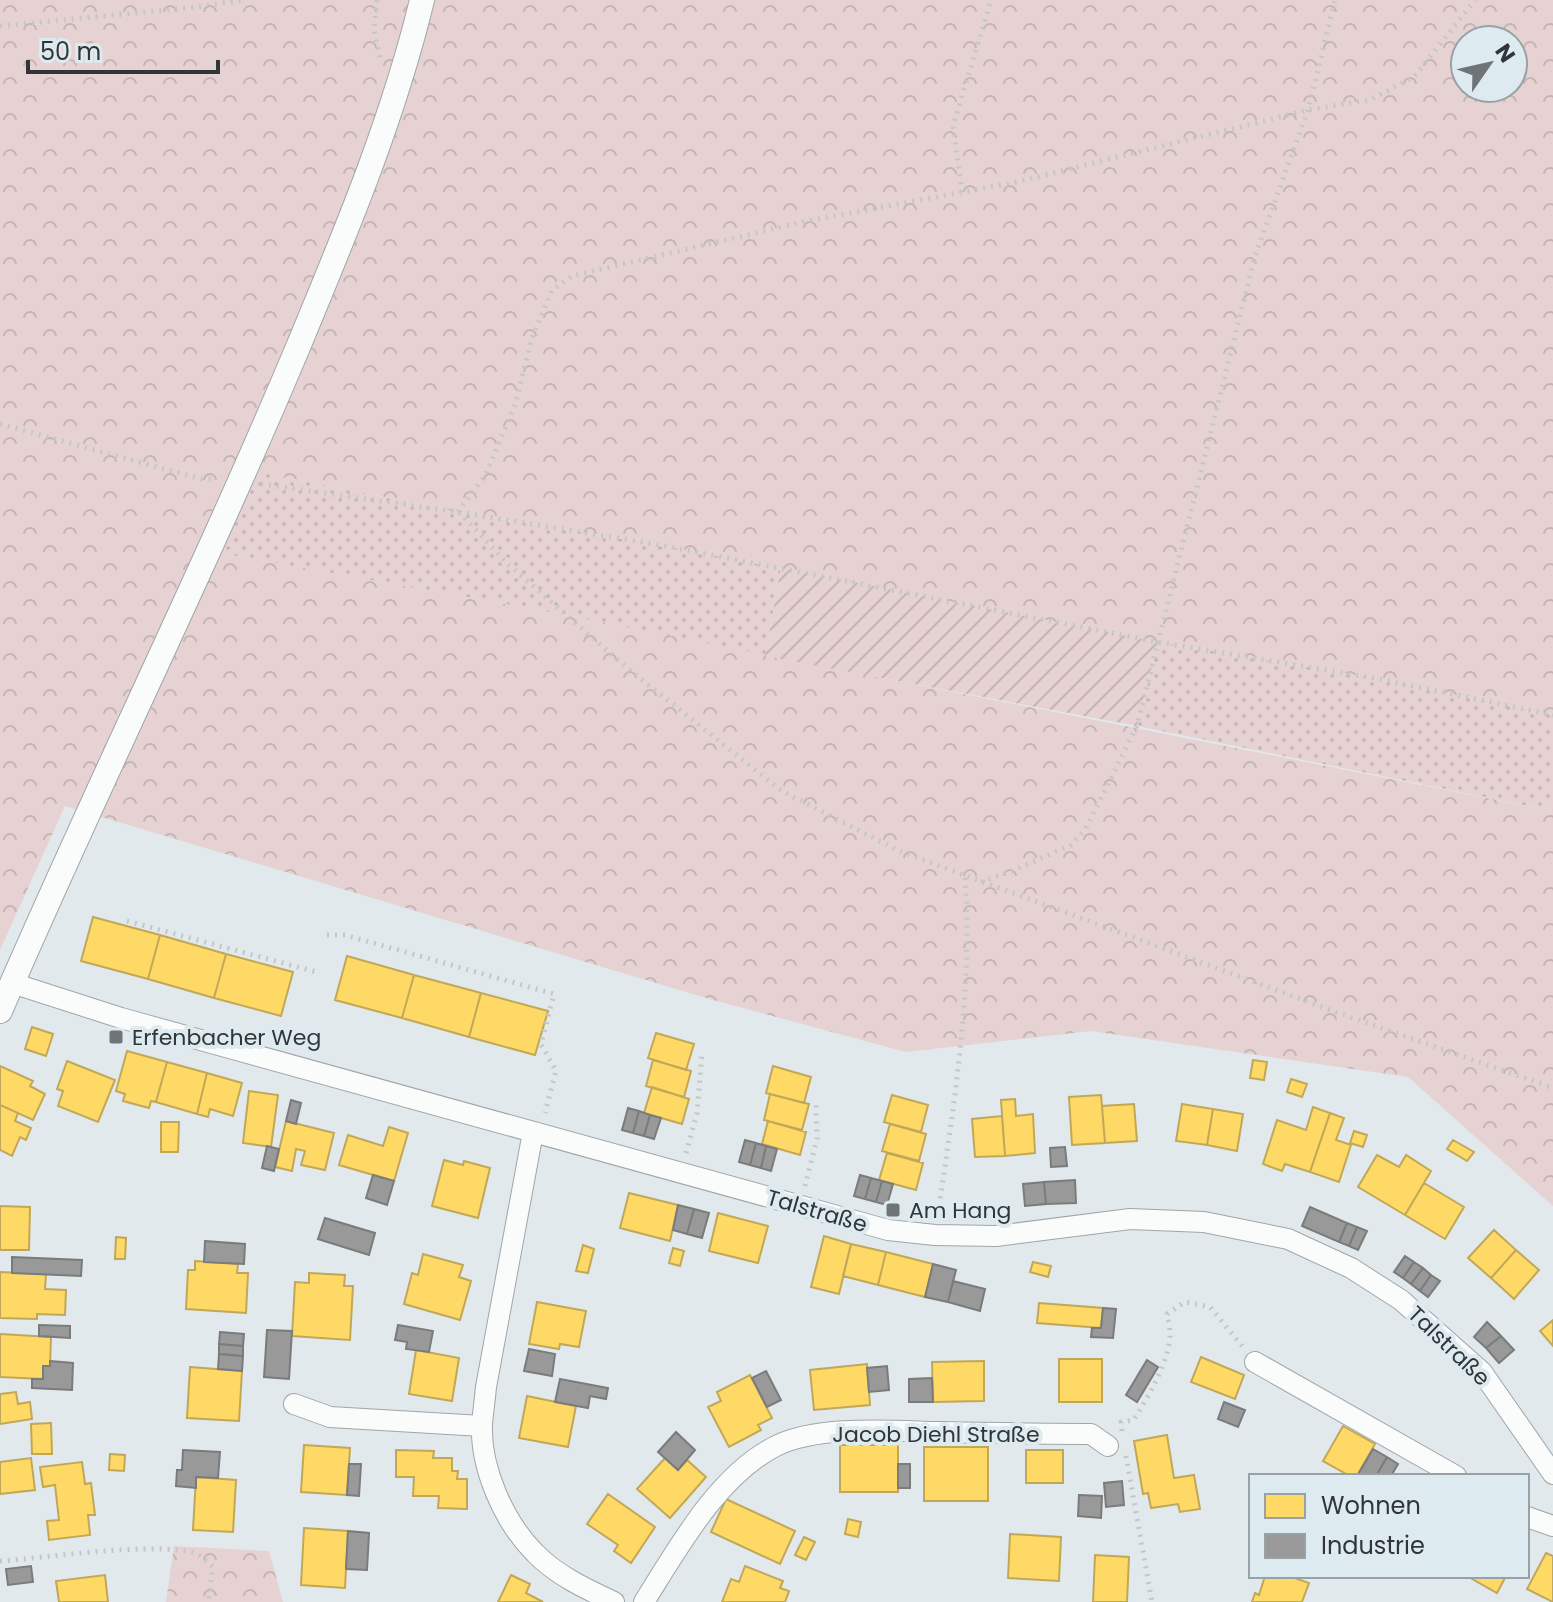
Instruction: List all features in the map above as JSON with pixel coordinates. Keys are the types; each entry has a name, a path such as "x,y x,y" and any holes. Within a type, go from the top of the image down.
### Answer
{"street":[{"path":"0,1011 242,481 370,169 402,76 422,0"},
{"name":"Talstraße","path":"12,983 121,1018 888,1230 996,1236 1130,1219 1204,1222 1288,1239 1351,1268 1401,1300 1482,1372 1553,1474"},
{"path":"533,1132 486,1387 482,1426 487,1467 502,1508 535,1553 576,1584 614,1602"},
{"path":"1255,1362 1452,1474"},
{"path":"294,1404 330,1417 482,1426"},
{"name":"Jacob Diehl Straße","path":"644,1602 696,1519 735,1476 777,1445 826,1432 901,1431 1091,1434 1108,1446"},
{"path":"1529,1518 1553,1526"}],"path":[{"path":"0,26 242,0"},
{"path":"962,192 953,126 991,0"},
{"path":"980,882 1071,845 1085,830 1137,726 1255,256 1308,110 1335,0"},
{"path":"458,512 486,474 515,404 532,338 552,290 572,276 807,221 1012,183 1308,110 1369,100 1414,77 1475,0"},
{"path":"0,424 201,479"},
{"path":"242,481 660,545 1158,642 1379,679 1553,715"},
{"path":"458,512 509,565 626,667 782,791 899,851 1553,1088"},
{"path":"938,1211 963,1032 968,919 965,876"},
{"path":"127,921 316,972"},
{"path":"327,935 345,935 554,994 541,1044 556,1071 546,1109"},
{"path":"687,1150 697,1113 702,1053"},
{"path":"805,1184 817,1139 816,1102"},
{"path":"1133,1420 1144,1406 1168,1350 1170,1333 1167,1314 1185,1302 1210,1307 1232,1334"},
{"path":"1131,1483 1152,1602"},
{"path":"0,1561 139,1550 188,1552 202,1556 213,1567 208,1602"}],"green space":[{"path":"0,0 1553,0 1553,715 1379,679 1158,642 660,545 458,512 247,469 209,551 566,615 1553,811 1553,1206 1408,1077 1091,1031 906,1052 713,1000 65,806 0,950"},
{"path":"247,469 458,512 781,568 765,656 566,615 208,551"},
{"path":"781,568 1158,642 1137,726 765,656"},
{"path":"1158,642 1379,679 1553,715 1553,811 1137,726"},
{"path":"174,1546 269,1551 283,1602 166,1602"}],"building: Wohnen":[{"path":"93,917 160,935 148,979 81,961"},
{"path":"160,935 226,954 214,998 148,979"},
{"path":"226,954 293,972 281,1016 214,998"},
{"path":"347,956 414,975 402,1018 335,1000"},
{"path":"414,975 481,993 469,1037 402,1018"},
{"path":"481,993 548,1011 535,1055 469,1037"},
{"path":"32,1027 53,1034 46,1056 25,1049"},
{"path":"656,1033 694,1044 686,1070 648,1058"},
{"path":"127,1051 167,1062 156,1102 151,1101 149,1108 123,1101 125,1094 116,1091"},
{"path":"653,1060 691,1071 684,1097 646,1086"},
{"path":"1253,1060 1267,1062 1264,1080 1250,1078"},
{"path":"67,1061 115,1080 98,1122 58,1106 63,1091 57,1089"},
{"path":"167,1062 207,1073 197,1114 156,1102"},
{"path":"0,1066 33,1081 30,1086 45,1094 33,1120 0,1105"},
{"path":"773,1066 811,1077 804,1103 766,1093"},
{"path":"207,1073 242,1083 233,1116 210,1109 208,1117 197,1114"},
{"path":"1291,1079 1307,1084 1302,1097 1287,1092"},
{"path":"652,1087 689,1099 682,1124 644,1113"},
{"path":"249,1091 278,1095 271,1147 243,1143"},
{"path":"770,1094 809,1104 802,1130 764,1120"},
{"path":"892,1095 928,1105 921,1132 884,1122"},
{"path":"1101,1095 1105,1143 1072,1145 1069,1097"},
{"path":"1015,1099 1016,1116 1033,1114 1035,1153 1005,1156 1001,1100"},
{"path":"1134,1104 1137,1141 1105,1143 1102,1106"},
{"path":"1182,1104 1213,1109 1207,1145 1176,1141"},
{"path":"0,1105 18,1113 15,1121 31,1128 26,1140 20,1137 12,1156 0,1150"},
{"path":"1313,1107 1330,1113 1310,1172 1285,1164 1282,1171 1263,1164 1277,1120 1306,1130"},
{"path":"1213,1109 1243,1114 1237,1151 1207,1145"},
{"path":"1330,1113 1344,1118 1336,1140 1351,1145 1339,1182 1310,1172"},
{"path":"1002,1116 1005,1156 975,1157 972,1119"},
{"path":"286,1121 334,1133 325,1170 301,1165 305,1151 296,1149 292,1171 275,1167"},
{"path":"768,1121 806,1132 800,1155 762,1144"},
{"path":"161,1122 179,1122 178,1152 161,1152"},
{"path":"890,1124 926,1134 919,1161 882,1151"},
{"path":"389,1127 408,1133 394,1181 339,1165 348,1135 383,1146"},
{"path":"1354,1131 1367,1135 1363,1147 1350,1143"},
{"path":"1453,1140 1474,1152 1467,1161 1447,1149"},
{"path":"887,1153 923,1163 916,1190 879,1180"},
{"path":"1377,1155 1399,1167 1406,1155 1431,1171 1405,1215 1358,1187"},
{"path":"444,1160 463,1165 464,1161 490,1168 478,1218 432,1206"},
{"path":"1424,1183 1464,1207 1445,1239 1405,1215"},
{"path":"629,1193 678,1205 670,1241 620,1228"},
{"path":"0,1206 30,1207 29,1250 0,1250"},
{"path":"718,1213 768,1226 758,1263 709,1251"},
{"path":"1494,1230 1516,1250 1491,1278 1468,1258"},
{"path":"824,1236 851,1244 839,1294 811,1287"},
{"path":"116,1237 126,1238 125,1259 115,1259"},
{"path":"851,1244 886,1252 878,1285 843,1276"},
{"path":"583,1245 594,1249 588,1273 576,1271"},
{"path":"673,1248 684,1251 680,1266 669,1263"},
{"path":"1516,1250 1539,1270 1514,1299 1491,1278"},
{"path":"886,1252 933,1264 925,1297 878,1285"},
{"path":"423,1254 463,1265 459,1277 471,1281 460,1320 404,1304 412,1273 418,1275"},
{"path":"195,1261 238,1264 237,1273 248,1273 246,1313 186,1309 188,1270 195,1270"},
{"path":"1033,1262 1051,1266 1048,1277 1030,1272"},
{"path":"0,1272 46,1274 45,1289 66,1290 65,1315 37,1314 37,1319 0,1318"},
{"path":"309,1273 345,1275 344,1286 353,1286 350,1340 292,1336 295,1282 309,1283"},
{"path":"537,1302 586,1311 579,1347 560,1344 559,1349 529,1344"},
{"path":"1039,1303 1103,1308 1101,1328 1037,1323"},
{"path":"1553,1320 1553,1346 1540,1331"},
{"path":"0,1334 51,1337 50,1366 43,1366 43,1379 0,1377"},
{"path":"416,1350 459,1358 452,1401 409,1394"},
{"path":"1201,1357 1244,1375 1235,1399 1191,1382"},
{"path":"1059,1359 1102,1359 1102,1402 1059,1402"},
{"path":"984,1361 984,1401 933,1402 932,1362"},
{"path":"867,1364 870,1405 814,1410 810,1370"},
{"path":"190,1367 242,1371 239,1421 187,1418"},
{"path":"750,1375 772,1418 758,1425 761,1430 729,1447 708,1407 721,1401 717,1392"},
{"path":"16,1392 18,1404 30,1402 32,1419 0,1424 0,1394"},
{"path":"527,1396 576,1406 568,1447 519,1438"},
{"path":"51,1423 52,1454 32,1454 31,1424"},
{"path":"1343,1426 1375,1444 1358,1474 1346,1474 1323,1461"},
{"path":"1167,1435 1174,1478 1194,1475 1200,1509 1180,1512 1178,1504 1151,1508 1148,1493 1143,1494 1134,1441"},
{"path":"304,1445 350,1448 347,1495 301,1492"},
{"path":"840,1445 898,1445 898,1492 840,1492"},
{"path":"924,1447 988,1447 988,1501 924,1501"},
{"path":"396,1450 434,1451 433,1458 452,1458 452,1471 458,1471 457,1479 467,1479 467,1509 438,1508 439,1496 413,1496 414,1477 396,1477"},
{"path":"1026,1450 1063,1450 1063,1483 1026,1483"},
{"path":"110,1454 125,1455 124,1471 109,1470"},
{"path":"31,1458 35,1490 0,1494 0,1462"},
{"path":"665,1458 678,1470 687,1460 706,1477 670,1518 637,1489"},
{"path":"82,1462 85,1484 91,1483 95,1515 88,1515 90,1535 49,1540 47,1521 59,1520 55,1485 43,1487 40,1467"},
{"path":"196,1477 236,1480 233,1532 193,1530"},
{"path":"608,1494 655,1527 631,1563 614,1551 618,1545 587,1524"},
{"path":"726,1499 795,1531 780,1564 711,1532"},
{"path":"848,1519 861,1522 858,1537 845,1534"},
{"path":"304,1528 348,1531 345,1588 301,1585"},
{"path":"1010,1534 1061,1537 1059,1581 1008,1578"},
{"path":"804,1537 815,1542 806,1560 795,1555"},
{"path":"1546,1553 1553,1556 1553,1602 1527,1589"},
{"path":"1095,1555 1129,1557 1127,1602 1093,1602"},
{"path":"745,1566 783,1581 780,1588 789,1591 785,1602 722,1602 731,1579 739,1582"},
{"path":"105,1575 108,1602 59,1602 56,1581"},
{"path":"511,1575 530,1584 526,1593 543,1602 498,1602"},
{"path":"1264,1578 1295,1578 1309,1583 1302,1602 1252,1602 1255,1593 1259,1595"},
{"path":"1471,1578 1505,1578 1497,1593"}],"building: Industrie":[{"path":"291,1100 301,1103 296,1124 286,1121"},
{"path":"628,1108 639,1111 633,1133 622,1130"},
{"path":"639,1111 650,1115 644,1136 633,1133"},
{"path":"650,1115 661,1118 654,1139 644,1136"},
{"path":"745,1140 756,1143 750,1165 739,1162"},
{"path":"756,1143 766,1146 761,1168 750,1165"},
{"path":"267,1146 279,1149 274,1171 262,1168"},
{"path":"766,1146 777,1149 771,1171 761,1168"},
{"path":"1065,1147 1067,1166 1051,1167 1050,1148"},
{"path":"373,1175 394,1181 387,1205 366,1198"},
{"path":"860,1175 871,1178 865,1199 854,1196"},
{"path":"871,1178 882,1181 876,1202 865,1199"},
{"path":"1075,1180 1076,1203 1046,1204 1044,1182"},
{"path":"882,1181 893,1184 887,1205 876,1202"},
{"path":"1044,1182 1046,1204 1025,1206 1023,1184"},
{"path":"678,1205 694,1209 687,1234 673,1230"},
{"path":"1310,1207 1347,1223 1339,1242 1302,1226"},
{"path":"694,1209 709,1213 702,1238 687,1234"},
{"path":"325,1218 375,1233 369,1255 318,1239"},
{"path":"1347,1223 1357,1227 1349,1246 1339,1242"},
{"path":"1357,1227 1367,1231 1358,1250 1349,1246"},
{"path":"205,1241 245,1244 244,1264 204,1262"},
{"path":"1405,1256 1414,1262 1403,1278 1394,1272"},
{"path":"12,1257 82,1260 81,1276 12,1273"},
{"path":"1414,1262 1423,1268 1411,1284 1403,1278"},
{"path":"933,1264 956,1270 948,1302 925,1297"},
{"path":"1423,1268 1431,1275 1420,1291 1411,1284"},
{"path":"1431,1275 1440,1281 1428,1297 1420,1291"},
{"path":"953,1281 985,1289 980,1311 948,1302"},
{"path":"1103,1308 1116,1309 1113,1338 1091,1337 1092,1328 1101,1328"},
{"path":"1487,1322 1501,1336 1486,1348 1474,1337"},
{"path":"39,1325 70,1326 70,1338 39,1336"},
{"path":"398,1325 433,1331 429,1352 406,1349 407,1342 395,1340"},
{"path":"267,1330 292,1331 289,1379 264,1377"},
{"path":"220,1332 244,1334 243,1346 219,1344"},
{"path":"1501,1336 1514,1350 1499,1363 1486,1348"},
{"path":"219,1344 243,1346 243,1356 219,1354"},
{"path":"529,1349 555,1354 552,1376 524,1371"},
{"path":"219,1354 243,1356 242,1371 218,1369"},
{"path":"1147,1360 1158,1367 1137,1402 1126,1395"},
{"path":"50,1361 73,1363 72,1390 32,1388 32,1379 43,1379 43,1366 50,1366"},
{"path":"887,1366 889,1390 869,1392 867,1368"},
{"path":"766,1371 781,1400 767,1407 752,1378"},
{"path":"932,1378 933,1402 909,1402 909,1379"},
{"path":"560,1379 608,1388 606,1399 590,1396 588,1408 555,1402"},
{"path":"1224,1402 1245,1410 1238,1427 1218,1419"},
{"path":"676,1432 695,1450 678,1470 658,1452"},
{"path":"1373,1449 1387,1457 1377,1474 1358,1474"},
{"path":"183,1450 220,1452 218,1478 196,1477 196,1488 176,1486 177,1470 182,1470"},
{"path":"1387,1457 1398,1464 1392,1474 1377,1474"},
{"path":"349,1464 361,1464 359,1496 347,1495"},
{"path":"898,1464 910,1464 910,1488 898,1488"},
{"path":"1122,1481 1124,1505 1106,1507 1104,1483"},
{"path":"1079,1495 1102,1496 1101,1518 1078,1516"},
{"path":"348,1531 369,1533 367,1570 346,1569"},
{"path":"31,1566 33,1582 8,1585 6,1569"}],"place":[{"name":"Erfenbacher Weg","path":"116,1037"},
{"name":"Am Hang","path":"893,1210"}]}
